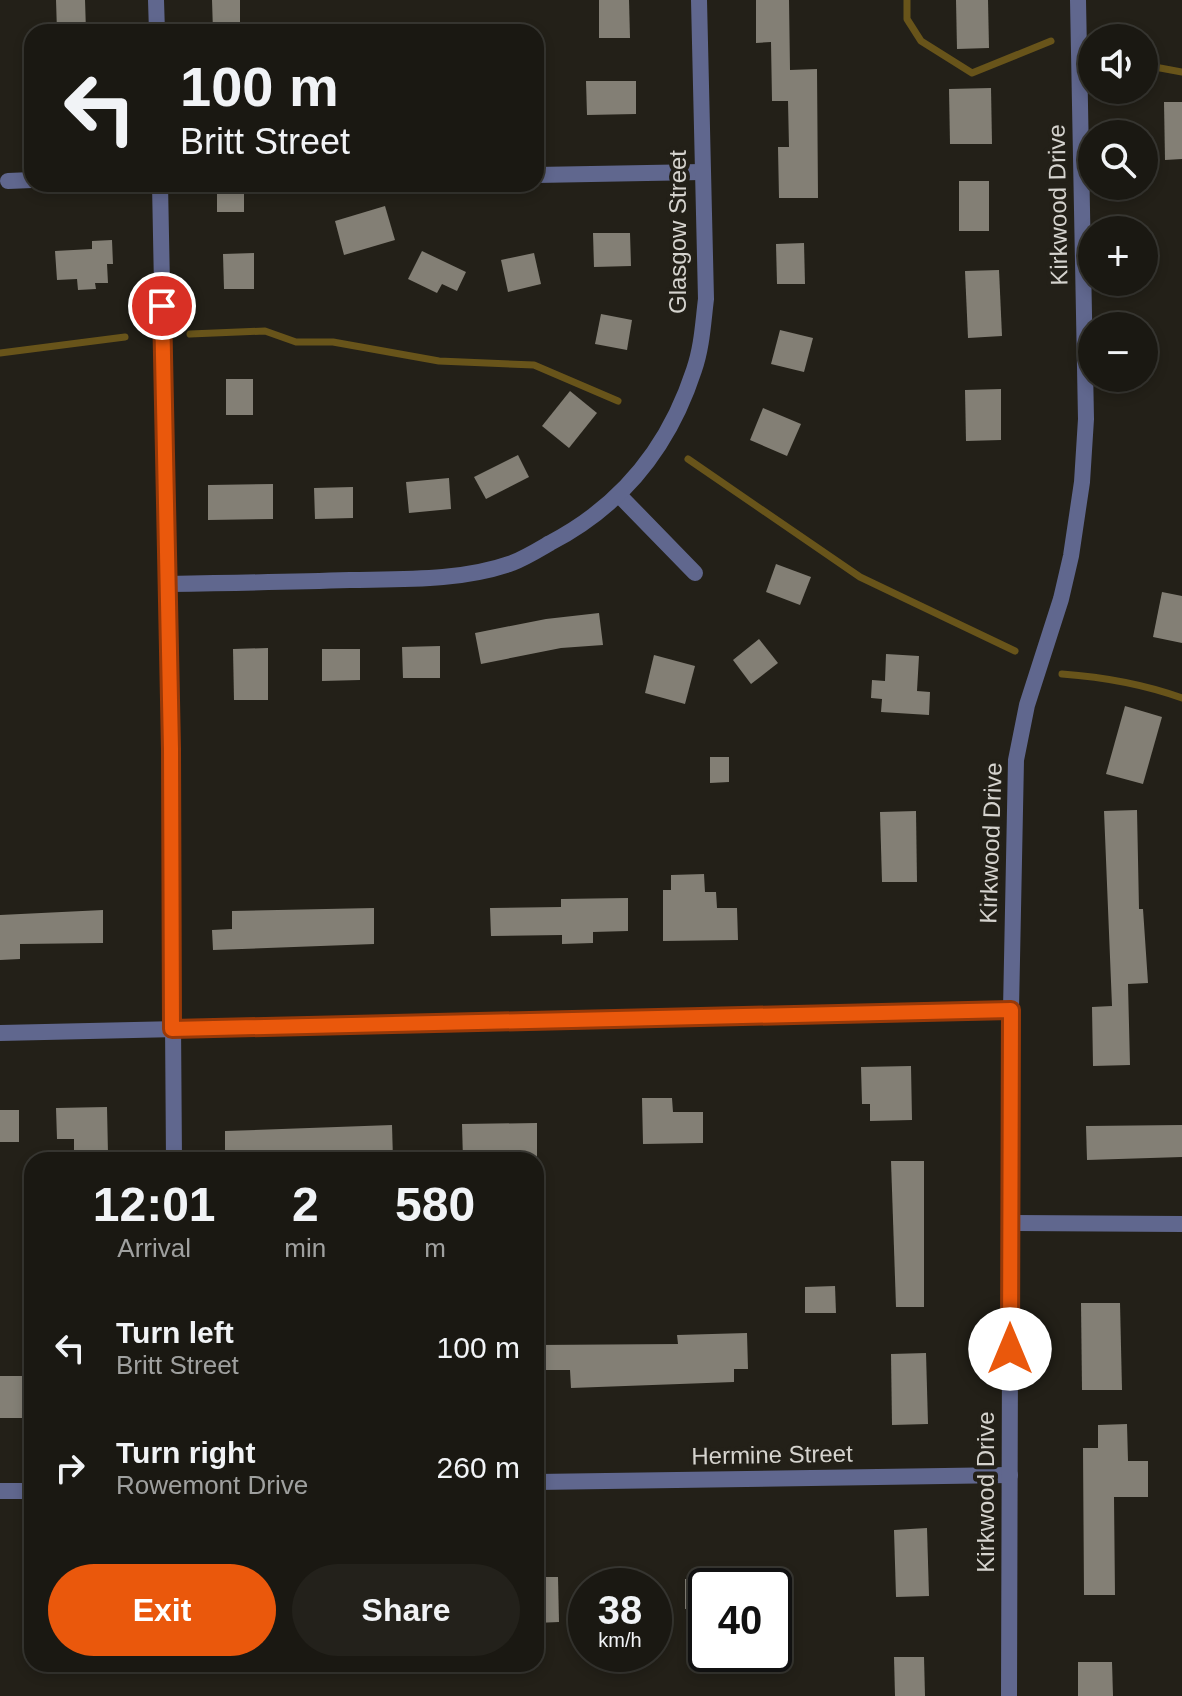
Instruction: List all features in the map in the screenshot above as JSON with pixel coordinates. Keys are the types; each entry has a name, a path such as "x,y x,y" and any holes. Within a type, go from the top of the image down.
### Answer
{"street":[{"path":"156,0 157,24"},
{"name":"Glasgow Street","path":"167,584 422,579 473,573 514,563 595,517 619,495 660,444 694,369 701,344 706,299 699,0"},
{"name":"Kirkwood Drive","path":"1009,1696 1011,1010 1016,760 1027,705 1061,599 1082,482 1086,419 1078,0"},
{"path":"544,175 702,172"},
{"path":"8,181 24,180"},
{"path":"160,192 174,1152"},
{"path":"619,495 695,573"},
{"path":"0,1033 1011,1010"},
{"path":"1010,1223 1182,1224"},
{"name":"Hermine Street","path":"544,1482 1010,1475"},
{"path":"0,1491 24,1491"}],"building":[{"path":"56,0 85,0 86,24 57,24"},
{"path":"212,0 240,0 240,24 213,24"},
{"path":"599,0 629,0 630,38 599,38"},
{"path":"756,0 789,0 790,70 817,69 818,198 779,198 778,147 789,147 788,101 772,101 771,42 756,43"},
{"path":"956,0 988,0 989,48 957,49"},
{"path":"586,81 636,81 636,114 587,115"},
{"path":"991,88 992,144 950,144 949,89"},
{"path":"1164,102 1182,102 1182,159 1165,160"},
{"path":"959,181 989,181 989,231 959,231"},
{"path":"217,192 244,192 244,212 217,212"},
{"path":"385,206 395,240 344,255 335,221"},
{"path":"593,233 630,233 631,266 594,267"},
{"path":"112,240 113,264 107,264 108,283 95,283 96,289 78,290 77,279 57,280 55,251 92,249 92,241"},
{"path":"804,243 805,284 777,284 776,244"},
{"path":"422,251 466,272 457,291 442,284 437,293 408,279"},
{"path":"254,253 254,289 224,289 223,254"},
{"path":"534,253 541,284 508,292 501,260"},
{"path":"999,270 1002,336 968,338 965,271"},
{"path":"601,314 632,320 627,350 595,344"},
{"path":"780,330 813,338 804,372 771,364"},
{"path":"226,379 253,379 253,415 226,415"},
{"path":"1001,389 1001,440 966,441 965,390"},
{"path":"570,391 597,413 569,448 542,426"},
{"path":"763,408 801,424 787,456 750,440"},
{"path":"518,455 529,477 486,499 474,477"},
{"path":"449,478 451,509 409,513 406,482"},
{"path":"273,484 273,519 208,520 208,485"},
{"path":"353,487 353,518 315,519 314,488"},
{"path":"776,564 811,577 800,605 766,592"},
{"path":"1162,592 1182,596 1182,643 1153,637"},
{"path":"599,613 603,645 561,648 481,664 475,633 546,619"},
{"path":"759,639 778,663 751,684 733,660"},
{"path":"440,646 440,678 403,678 402,647"},
{"path":"268,648 268,700 234,700 233,649"},
{"path":"322,649 360,649 360,680 322,681"},
{"path":"886,654 919,656 917,691 930,692 929,715 881,712 882,699 871,698 872,680 885,681"},
{"path":"654,655 695,666 685,704 645,693"},
{"path":"1125,706 1162,717 1143,784 1106,774"},
{"path":"710,757 729,757 729,782 710,783"},
{"path":"1137,810 1139,909 1143,909 1148,983 1128,984 1130,1065 1093,1066 1092,1007 1112,1006 1104,811"},
{"path":"916,811 917,882 882,882 880,812"},
{"path":"704,874 705,892 716,892 717,908 737,908 738,940 663,941 663,890 671,890 671,875"},
{"path":"628,898 628,931 593,932 593,943 562,944 562,935 491,936 490,908 561,907 561,899"},
{"path":"374,908 374,944 213,950 212,930 232,929 232,911"},
{"path":"103,910 103,943 20,944 20,959 0,960 0,915"},
{"path":"911,1066 912,1120 870,1121 870,1104 862,1104 861,1067"},
{"path":"642,1098 672,1098 673,1112 703,1112 703,1143 643,1144"},
{"path":"107,1107 108,1152 74,1152 74,1139 57,1139 56,1108"},
{"path":"0,1110 19,1110 19,1142 0,1142"},
{"path":"537,1123 537,1152 463,1152 462,1124"},
{"path":"392,1125 393,1152 225,1152 225,1131"},
{"path":"1182,1125 1182,1157 1087,1160 1086,1126"},
{"path":"891,1161 924,1161 924,1307 896,1307"},
{"path":"835,1286 836,1313 805,1313 805,1287"},
{"path":"1081,1303 1120,1303 1122,1390 1082,1390"},
{"path":"747,1333 748,1369 734,1369 734,1382 571,1388 570,1370 544,1370 544,1345 678,1344 677,1335"},
{"path":"926,1353 928,1424 892,1425 891,1354"},
{"path":"0,1376 24,1376 24,1418 0,1418"},
{"path":"1127,1424 1128,1461 1148,1461 1148,1497 1114,1497 1115,1595 1084,1595 1083,1448 1098,1448 1098,1425"},
{"path":"927,1528 929,1596 896,1597 894,1530"},
{"path":"544,1577 558,1577 559,1622 544,1623"},
{"path":"685,1579 688,1579 688,1609 685,1609"},
{"path":"894,1657 924,1657 925,1696 895,1696"},
{"path":"1078,1662 1112,1662 1113,1696 1078,1696"}],"waterway":[{"path":"907,0 907,19 921,41 972,73 1051,41"},
{"path":"1158,68 1182,72"},
{"path":"190,334 265,331 296,342 333,342 439,361 534,365 618,401"},
{"path":"0,353 125,337"},
{"path":"688,459 860,577 1015,651"},
{"path":"1062,674 1123,682 1182,698"}],"route":[{"path":"162,306 171,749 172,1029 1011,1010 1010,1349"}]}
